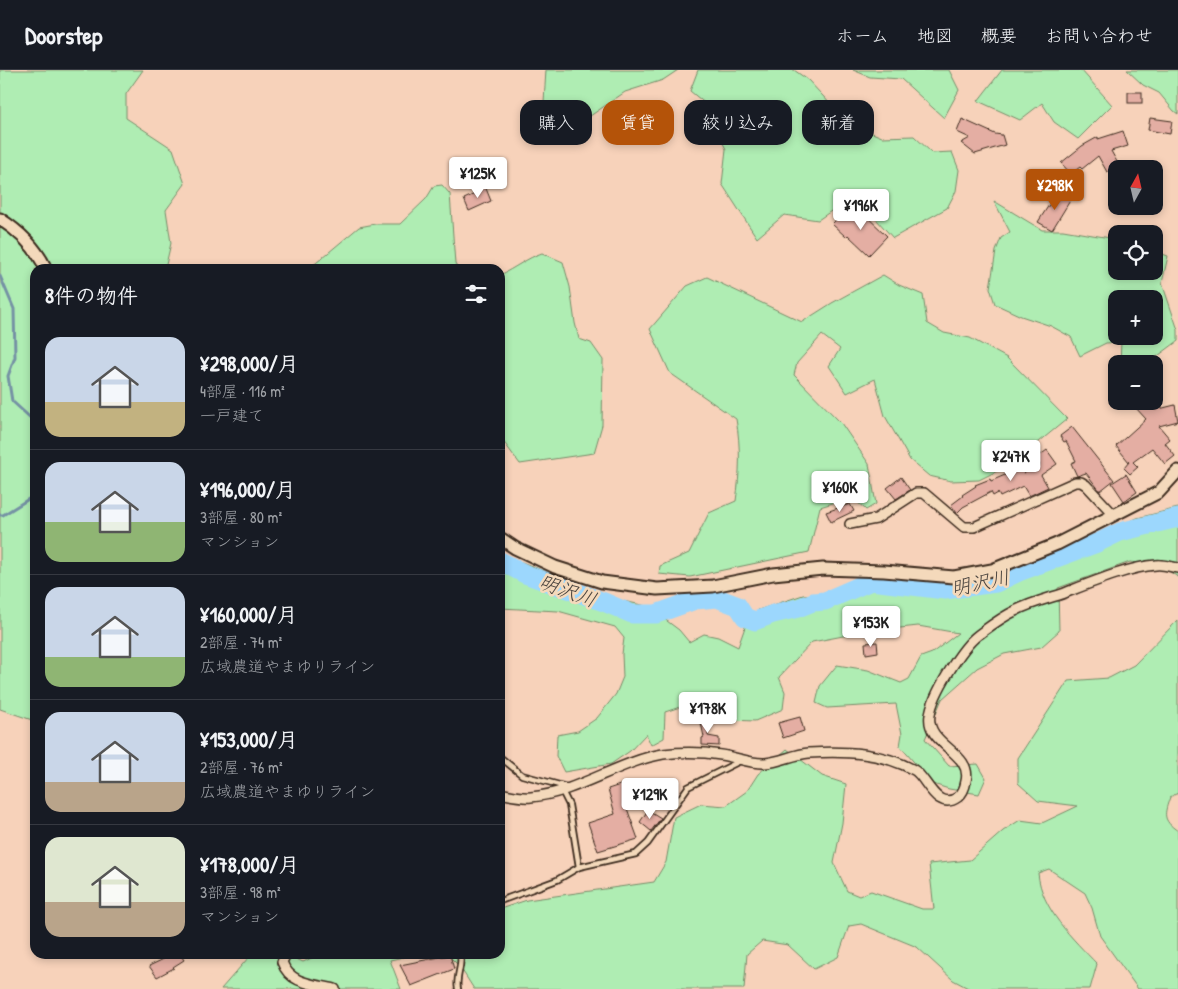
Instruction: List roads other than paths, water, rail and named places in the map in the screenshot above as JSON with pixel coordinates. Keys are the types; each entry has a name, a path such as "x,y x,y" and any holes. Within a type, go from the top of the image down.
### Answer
{"street":[{"path":"0,219 14,228 33,247 43,264"},
{"path":"505,541 555,567 602,582 657,589 713,586 773,574 823,569 884,571 954,577 992,570 1057,544 1159,492 1178,471"},
{"path":"850,524 876,518 916,493 924,493 964,527 974,527 1074,482 1081,482 1086,485 1114,516"},
{"path":"505,794 531,798 565,789 636,761 666,754 699,753 765,763 802,754 840,751 875,755 917,771 937,797 946,800 957,798 964,789 968,775 962,762 939,741 931,730 929,716 936,692 966,647 976,636 1014,611 1093,582 1145,566 1159,564 1178,568"},
{"path":"283,959 284,967 295,979 306,984 335,989"}],"lane":[{"path":"505,899 557,880 579,867 636,854 648,843 688,787 743,759"},
{"path":"505,761 522,775 565,789 579,867"},
{"path":"458,989 462,959"}],"waterway":[{"path":"0,276 14,309 15,357 8,376 12,401 30,417"},
{"name":"明沢川","path":"0,515 30,498"},
{"name":"明沢川","path":"505,564 525,574 632,614 656,614 695,600 717,598 738,606 745,617 755,621 813,602 825,601 871,581 945,590 996,583 1021,571 1097,543 1120,532 1178,518"}]}
